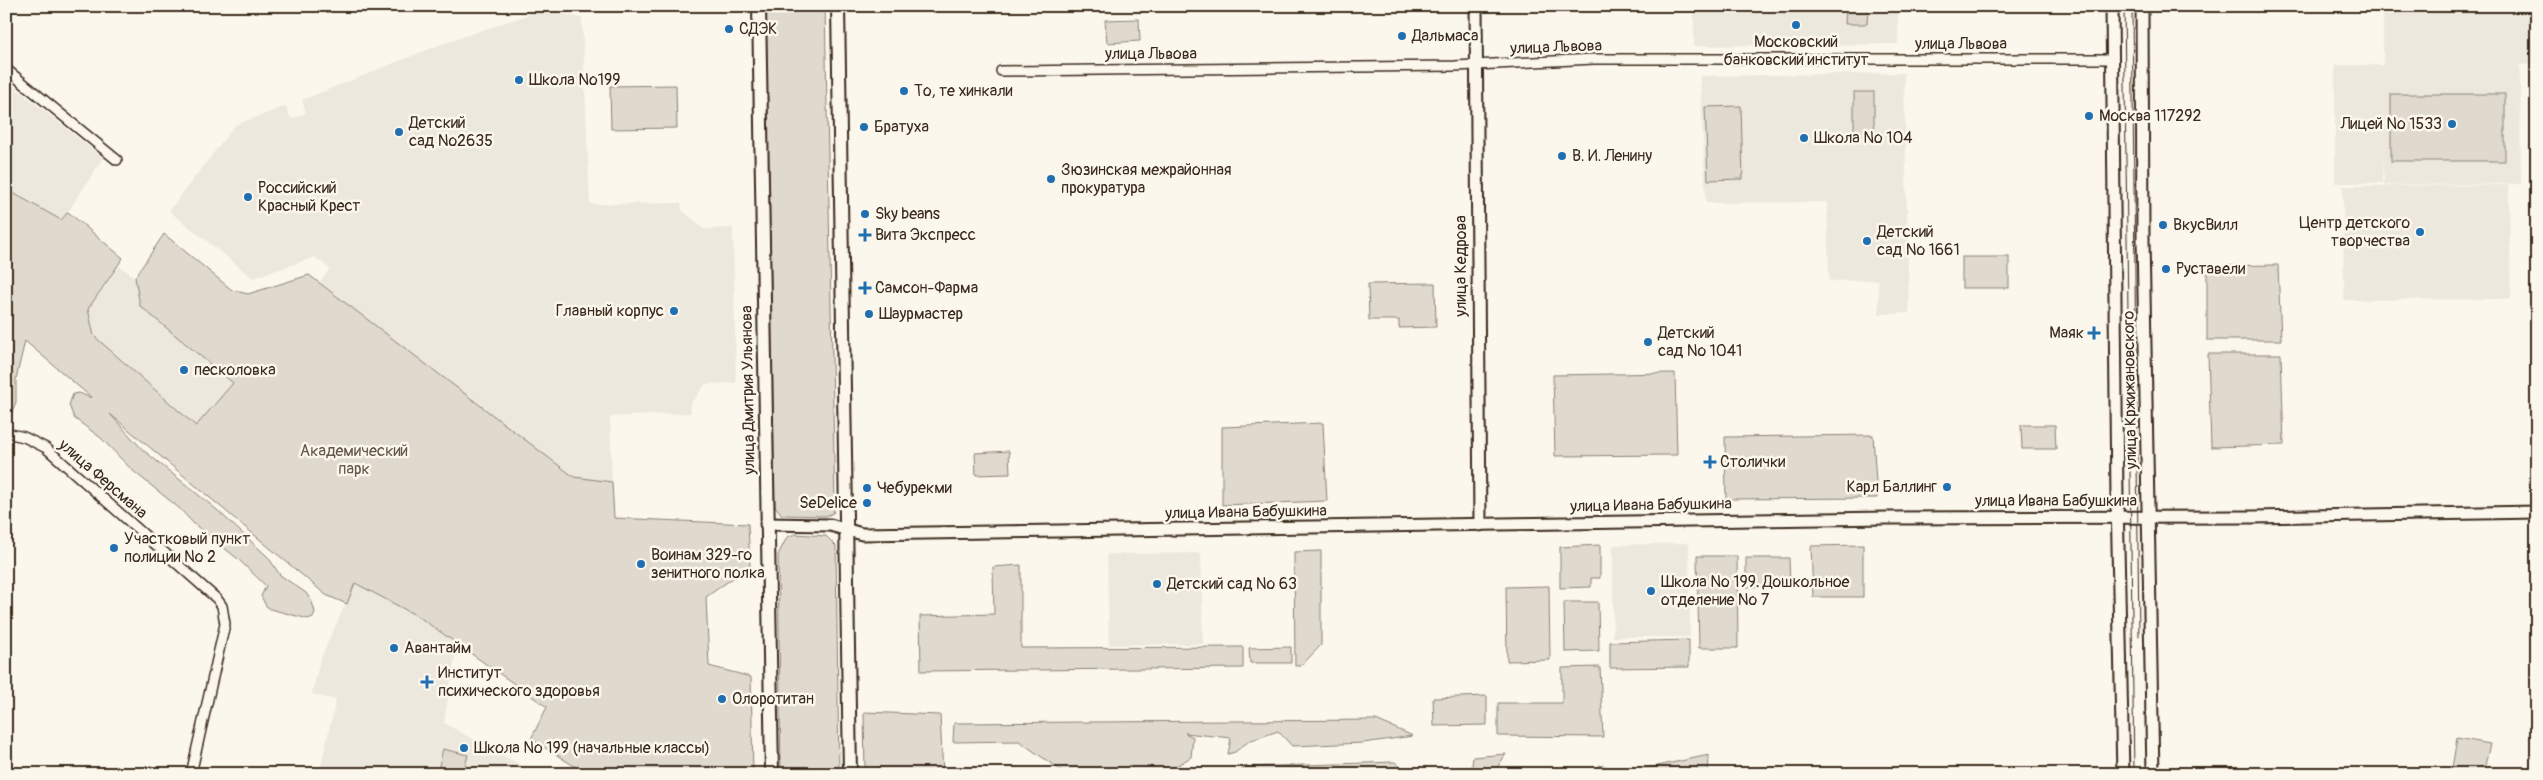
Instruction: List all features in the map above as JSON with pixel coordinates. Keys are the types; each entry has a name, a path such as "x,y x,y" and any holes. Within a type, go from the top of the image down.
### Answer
{"main road":[{"name":"улица Дмитрия Ульянова","path":"759,6 766,524 772,774"},
{"path":"838,6 850,774"}],"street":[{"name":"улица Кедрова","path":"1476,6 1480,525"},
{"name":"улица Кржижановского","path":"2112,6 2117,516 2123,774"},
{"name":"улица Кржижановского","path":"2142,6 2153,774"},
{"name":"улица Львова","path":"1001,70 1477,65 1594,59 2112,59"},
{"path":"6,69 117,160"},
{"name":"улица Ферсмана","path":"6,433 24,437 46,448 217,599 222,606 225,624 191,774"},
{"name":"улица Ивана Бабушкина","path":"766,524 830,525 862,534 2117,516 2537,512"}],"shaded area":[{"name":"Московский банковский институт","path":"1694,6 1898,6 1898,44 1694,46"},
{"name":"Лицей № 1533","path":"2383,6 2537,6 2537,64 2520,65 2521,184 2384,185 2383,152 2383,183 2335,183 2335,65 2383,65"},
{"path":"541,10 582,18 590,204 681,203 682,210 704,229 733,228 736,383 706,384 690,404 691,413 610,417 612,482 574,477 319,283 330,269 315,257 253,278 169,211 235,125 286,106 291,119 306,113 302,100 442,44"},
{"name":"Школа № 104","path":"1904,73 1909,313 1879,314 1878,280 1829,281 1827,202 1706,203 1700,76"},
{"path":"6,80 103,158 62,221 6,189"},
{"path":"2509,185 2511,299 2344,300 2343,186"},
{"path":"119,266 135,277 140,306 233,383 196,426 94,336 88,309"},
{"name":"Школа № 199. Дошкольное отделение № 7","path":"1689,543 1690,637 1613,637 1613,545"},
{"path":"1201,553 1203,644 1109,645 1107,554"},
{"path":"355,583 419,617 457,645 444,723 537,774 319,774 336,700 312,694 320,660"}],"green space":[{"path":"766,6 825,6 835,507 833,513 826,516 782,515 775,506"},
{"path":"1846,6 1868,6 1867,24 1845,24"},
{"path":"1139,19 1140,41 1107,43 1105,20"},
{"path":"676,85 677,128 611,129 610,86"},
{"path":"1854,92 1874,92 1874,136 1854,136"},
{"path":"2391,94 2505,94 2505,161 2391,161"},
{"path":"1741,106 1743,179 1708,180 1705,107"},
{"name":"Академический парк","path":"6,189 61,220 68,212 123,258 88,309 94,336 196,426 233,383 140,306 135,277 164,234 232,290 248,294 309,275 574,477 612,482 614,518 748,524 750,566 706,597 709,666 751,677 753,774 587,774 531,739 547,707 419,617 355,583 347,604 326,595 110,414 143,450 216,509 268,557 280,575 306,593 312,602 315,612 313,617 308,619 270,609 266,606 261,596 266,586 238,559 132,470 101,438 74,418 69,405 73,394 79,393 92,398 25,341 16,379 16,402 12,412 6,413"},
{"path":"1962,257 2009,257 2009,288 1962,288"},
{"path":"2278,265 2281,340 2207,340 2207,266"},
{"path":"1435,283 1436,327 1399,328 1399,320 1369,320 1368,284"},
{"path":"2208,354 2281,354 2284,445 2211,447"},
{"path":"1675,373 1677,455 1555,456 1553,375"},
{"path":"1323,423 1327,501 1222,505 1222,427"},
{"path":"2021,425 2055,425 2056,449 2022,449"},
{"path":"1873,435 1877,498 1726,499 1725,437"},
{"path":"1009,451 1010,474 976,475 975,453"},
{"path":"795,534 826,536 836,546 839,774 781,774 778,555 787,537"},
{"path":"1600,545 1600,578 1591,578 1591,587 1560,588 1560,547"},
{"path":"1863,545 1863,597 1813,597 1811,546"},
{"path":"1321,551 1321,645 1301,666 1295,666 1294,552"},
{"path":"1697,556 1737,556 1738,648 1699,648"},
{"path":"1746,558 1789,558 1790,586 1746,587"},
{"path":"1021,565 1021,648 1243,647 1243,668 921,671 920,616 994,614 993,567"},
{"path":"1549,586 1550,660 1507,661 1506,587"},
{"path":"1564,602 1598,602 1599,651 1565,652"},
{"path":"1689,640 1689,667 1610,668 1610,642"},
{"path":"1291,647 1291,663 1250,663 1249,648"},
{"path":"1600,667 1603,737 1498,736 1498,703 1562,703 1562,668"},
{"path":"1487,696 1487,725 1434,726 1433,698"},
{"path":"864,712 940,715 943,774 865,774"},
{"path":"1376,720 1413,736 1363,743 1292,746 1278,731 1249,741 1235,752 1228,754 1231,738 1185,733 1193,737 1191,757 1163,774 1066,774 1019,741 953,742 954,723"},
{"path":"2457,738 2490,744 2483,774 2451,774"},
{"path":"443,749 468,755 463,774 437,774"},
{"path":"1506,754 1493,774 1471,774 1473,757"},
{"path":"1709,755 1708,774 1595,774 1599,765 1629,772"},
{"path":"1395,762 1408,774 1235,774 1246,767"}],"tram line":[{"path":"2124,6 2134,774"},
{"path":"2132,6 2139,636"}],"place":[{"name":"Московский банковский институт","path":"1796,25"},
{"name":"СДЭК","path":"729,29"},
{"name":"Дальмаса","path":"1402,36"},
{"name":"Школа №199","path":"519,80"},
{"name":"То, те хинкали","path":"904,91"},
{"name":"Москва 117292","path":"2089,116"},
{"name":"Лицей № 1533","path":"2452,124"},
{"name":"Братуха","path":"864,127"},
{"name":"Детский сад №2635","path":"399,132"},
{"name":"Школа № 104","path":"1804,138"},
{"name":"В. И. Ленину","path":"1562,156"},
{"name":"Зюзинская межрайонная прокуратура","path":"1051,179"},
{"name":"Российский Красный Крест","path":"248,197"},
{"name":"Sky beans","path":"865,214"},
{"name":"ВкусВилл","path":"2163,225"},
{"name":"Центр детского творчества","path":"2420,232"},
{"name":"Вита Экспресс","path":"865,235"},
{"name":"Детский сад № 1661","path":"1867,241"},
{"name":"Руставели","path":"2166,269"},
{"name":"Самсон-Фарма","path":"865,288"},
{"name":"Главный корпус","path":"674,311"},
{"name":"Шаурмастер","path":"869,314"},
{"name":"Маяк","path":"2094,333"},
{"name":"Детский сад № 1041","path":"1648,342"},
{"name":"песколовка","path":"184,370"},
{"name":"Столички","path":"1710,462"},
{"name":"Карл Баллинг","path":"1947,487"},
{"name":"Чебурекми","path":"867,488"},
{"name":"SeDelice","path":"867,503"},
{"name":"Участковый пункт полиции № 2","path":"114,548"},
{"name":"Воинам 329-го зенитного полка","path":"641,564"},
{"name":"Детский сад № 63","path":"1157,584"},
{"name":"Школа № 199. Дошкольное отделение № 7","path":"1651,591"},
{"name":"Авантайм","path":"394,648"},
{"name":"Институт психического здоровья","path":"427,682"},
{"name":"Олоротитан","path":"722,699"},
{"name":"Школа № 199 (начальные классы)","path":"464,748"}]}
